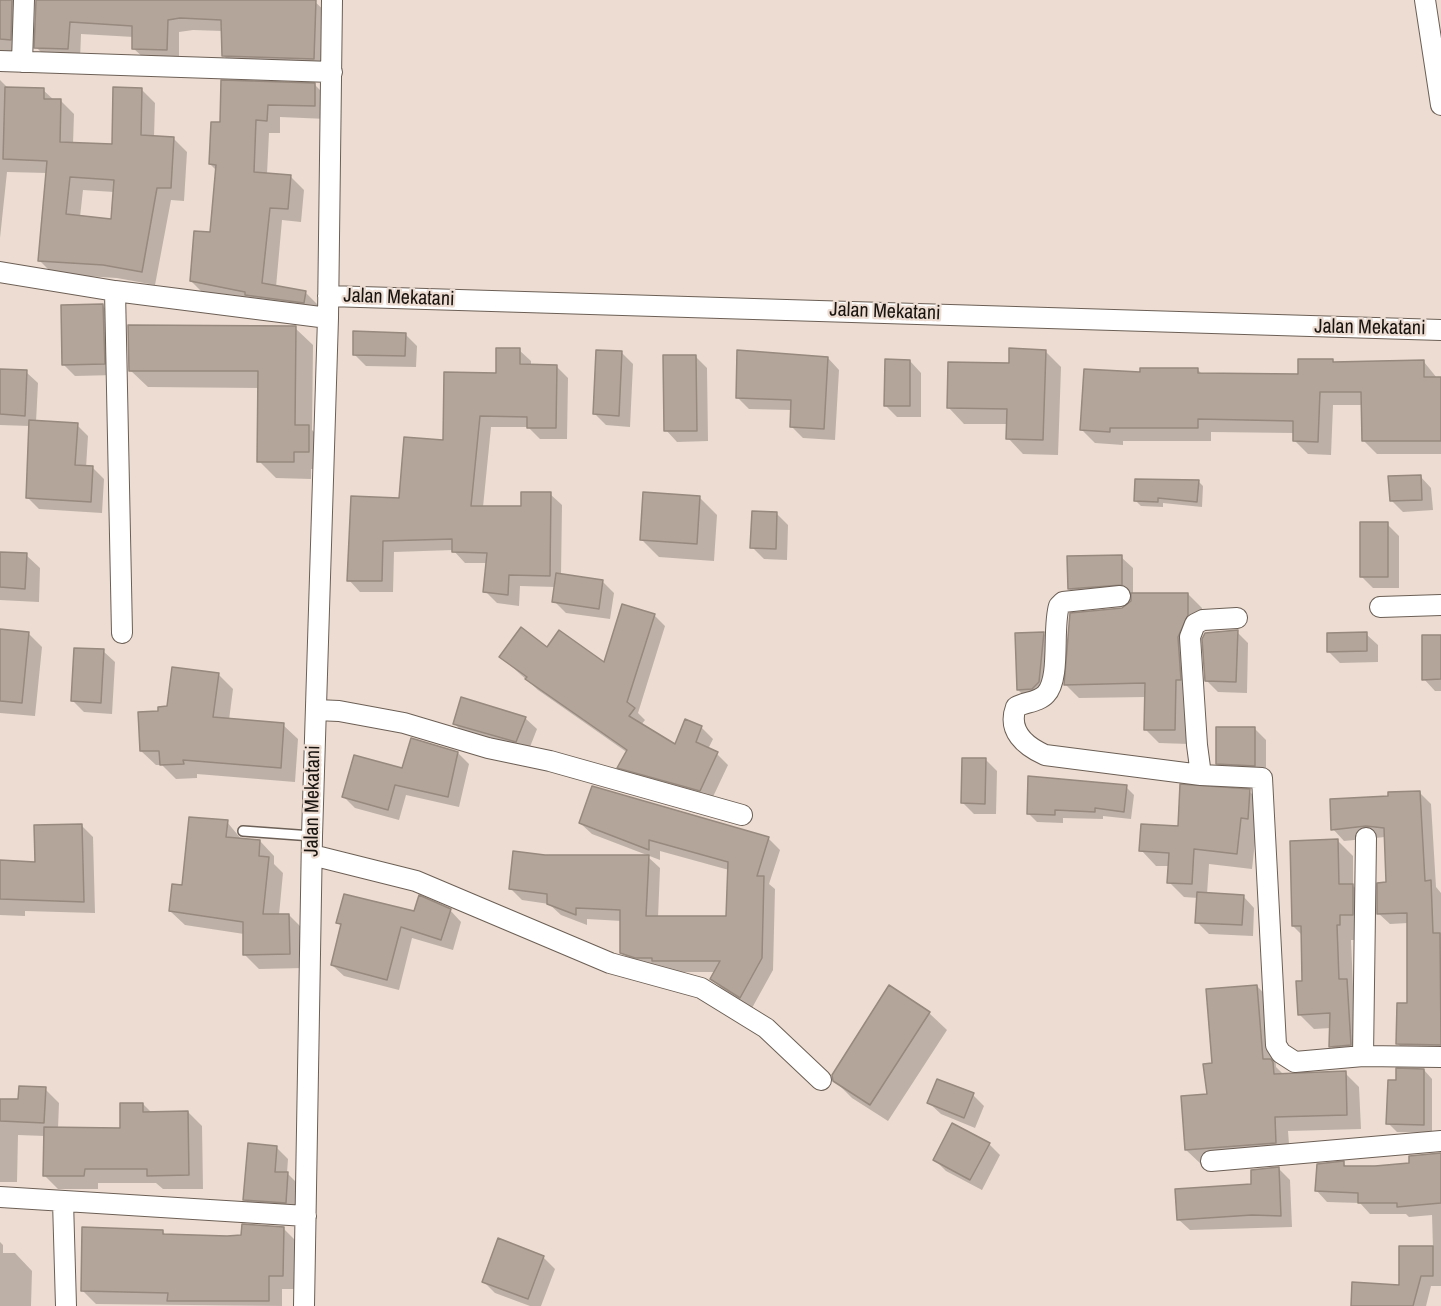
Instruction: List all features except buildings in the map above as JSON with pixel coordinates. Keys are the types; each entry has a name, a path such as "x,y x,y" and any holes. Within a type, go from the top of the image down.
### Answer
{"street":[{"path":"22,62 24,0"},
{"name":"Jalan Mekatani","path":"304,1306 312,845 328,318 332,0"},
{"path":"1425,0 1441,105"},
{"path":"0,61 332,72"},
{"path":"0,272 115,291 328,318"},
{"path":"115,291 122,633"},
{"name":"Jalan Mekatani","path":"328,296 1441,330"},
{"path":"1120,596 1064,602 1059,606 1056,615 1053,677 1049,691 1039,699 1016,707 1014,723 1018,737 1029,748 1045,755 1202,775 1262,778 1276,1045 1281,1053 1295,1062 1363,1056 1441,1057"},
{"path":"1380,607 1441,605"},
{"path":"1202,775 1197,745 1190,637 1195,624 1203,620 1237,618"},
{"path":"316,710 339,711 404,723 742,815"},
{"path":"1363,1056 1366,838"},
{"path":"312,845 416,881 610,963 701,988 766,1028 821,1080"},
{"path":"1211,1161 1441,1141"},
{"path":"0,1197 306,1216"},
{"path":"63,1201 66,1306"}],"lane":[{"path":"243,831 312,845"}]}
